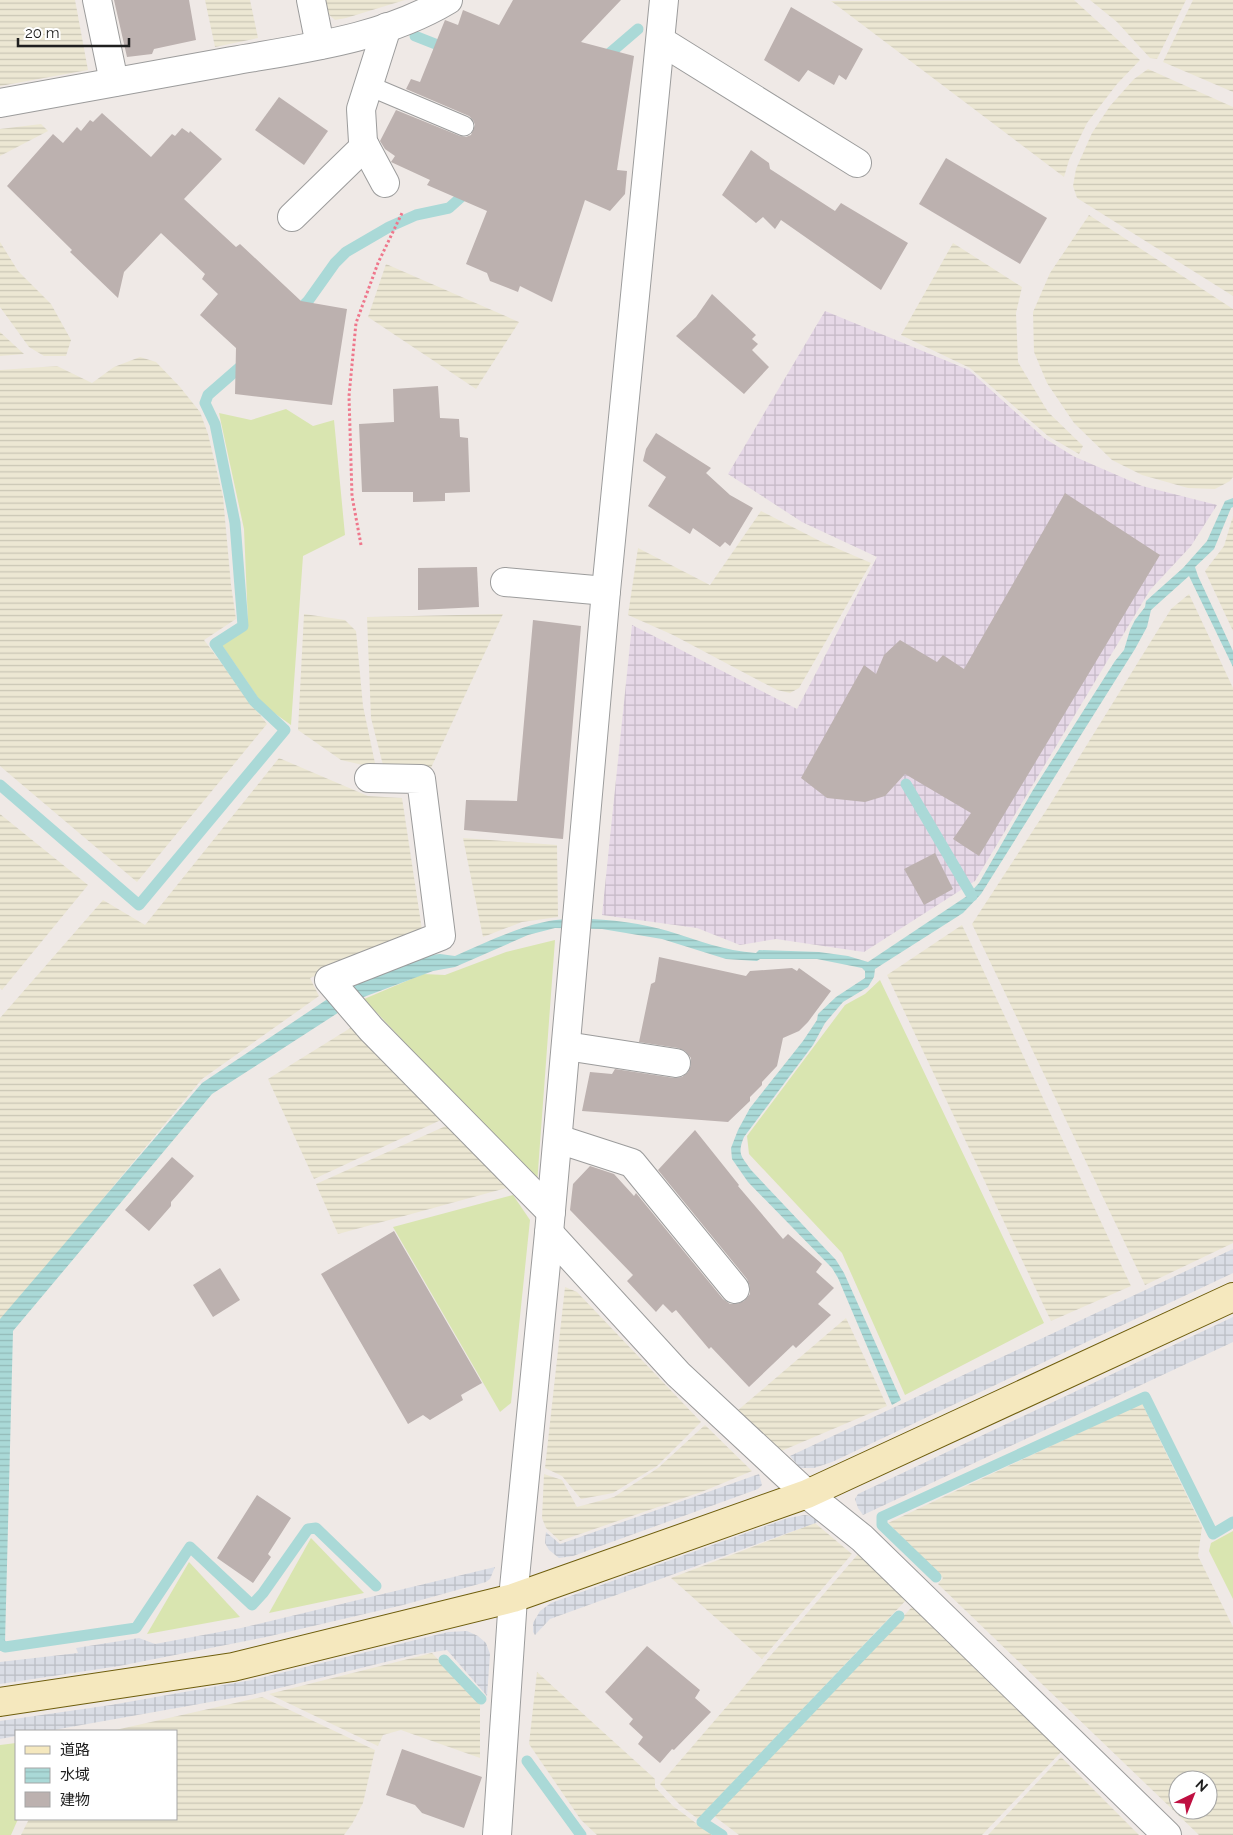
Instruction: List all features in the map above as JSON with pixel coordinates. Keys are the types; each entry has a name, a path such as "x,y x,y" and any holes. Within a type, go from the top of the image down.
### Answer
{"street":[{"path":"97,0 114,82"},
{"path":"311,0 320,45"},
{"path":"0,103 320,45 387,27 435,8 448,0"},
{"path":"497,1835 513,1598 558,1139 606,591 664,0"},
{"path":"385,183 363,142 361,109 387,27"},
{"path":"661,41 857,163"},
{"path":"292,218 365,146"},
{"path":"505,582 606,591"},
{"path":"369,778 421,779 441,936 329,980 371,1029 550,1222 678,1374 807,1494 862,1538 1167,1835"},
{"path":"566,1046 676,1063"},
{"path":"558,1139 632,1163 735,1289"},
{"path":"0,1702 233,1667 513,1598 807,1494 1233,1297"}],"lane":[{"path":"368,85 464,126"}],"path":[{"path":"361,545 352,496 349,396 356,323 378,263 402,213 385,183"}],"shaded area":[{"path":"0,0 75,0 88,70 0,86"},
{"path":"205,0 250,0 258,38 215,47"},
{"path":"324,0 405,0 335,20 327,13"},
{"path":"1074,0 1140,60 1117,84 1087,123 1069,160 1064,177 831,1"},
{"path":"1090,0 1186,0 1157,59 1150,58 1117,22"},
{"path":"1193,0 1233,0 1233,92 1163,62"},
{"path":"1148,69 1233,107 1233,296 1077,198 1073,186 1076,169 1092,133 1110,106 1134,79"},
{"path":"41,124 48,131 0,156 0,129"},
{"path":"1089,215 1233,309 1233,477 1230,481 1215,489 1188,488 1142,475 1112,460 1074,423 1047,383 1034,352 1033,312 1050,273"},
{"path":"0,242 18,271 51,304 71,340 66,356 44,356 29,347 0,307"},
{"path":"953,243 1022,287 1016,313 1018,362 1048,412 1083,446 1079,454 1048,436 970,368 901,335"},
{"path":"386,264 519,322 476,389 368,317"},
{"path":"825,311 969,370 1044,438 1073,456 1142,486 1217,505 1191,546 1150,590 975,881 864,952 776,939 740,945 697,928 602,915 632,625 797,709 877,557 802,522 728,474"},
{"path":"0,332 24,354 0,356"},
{"path":"140,357 156,362 180,387 200,412 208,434 223,497 236,619 204,640 267,724 137,882 0,766 0,370 57,366 92,383 114,367"},
{"path":"761,511 820,541 871,563 799,688 790,693 777,690 673,635 628,615 638,548 710,585"},
{"path":"1233,516 1233,631 1205,571 1224,546"},
{"path":"1189,594 1233,688 1233,1243 1145,1285 972,924 1049,806 1171,609"},
{"path":"304,614 345,620 356,631 363,706 376,768 341,760 298,730"},
{"path":"503,614 430,770 383,765 371,718 367,617"},
{"path":"279,758 368,796 402,798 422,930 310,978 319,996 202,1079 0,1323 0,1018 103,900 145,925"},
{"path":"0,814 88,885 2,990 0,988"},
{"path":"463,838 557,845 558,917 522,922 483,937"},
{"path":"962,925 1131,1286 1051,1321 887,975"},
{"path":"352,1027 443,1119 314,1179 268,1079"},
{"path":"448,1125 510,1187 338,1234 316,1184"},
{"path":"1233,1249 1233,1273 832,1462 814,1468 800,1468 790,1456"},
{"path":"565,1287 577,1292 701,1422 657,1466 613,1493 581,1499 562,1476 545,1468"},
{"path":"1233,1317 1233,1342 863,1515 858,1508 855,1499 858,1494"},
{"path":"846,1318 887,1406 779,1452 737,1411"},
{"path":"1142,1403 1202,1527 1198,1556 1233,1627 1233,1835 1199,1835 1183,1820 1218,1820 1218,1770 1168,1770 1168,1805 938,1584 943,1578 888,1523"},
{"path":"705,1425 752,1471 704,1491 560,1541 546,1528 542,1518 544,1474 562,1480 577,1507 614,1497 658,1468"},
{"path":"759,1474 762,1485 758,1489 573,1556 559,1558 549,1550 545,1543 546,1532 560,1544"},
{"path":"805,1515 816,1517 821,1521 550,1619 535,1635 533,1632 533,1623 540,1611 551,1603 788,1518"},
{"path":"815,1523 852,1554 762,1659 671,1578"},
{"path":"859,1553 909,1597 698,1819 681,1806 660,1784"},
{"path":"495,1567 490,1579 486,1582 403,1605 266,1637 119,1666 0,1684 0,1662 78,1653 76,1648 139,1638 155,1644 241,1628"},
{"path":"913,1606 1062,1751 982,1835 739,1835 714,1816"},
{"path":"467,1631 478,1636 486,1643 490,1654 487,1696 447,1650 414,1655 255,1694 54,1730 15,1730 15,1736 0,1739 0,1721 111,1705 252,1680 448,1632"},
{"path":"432,1653 480,1703 480,1758 401,1730 383,1735 378,1746 269,1694"},
{"path":"537,1672 655,1779 655,1787 673,1806 712,1835 597,1835 581,1820 529,1744"},
{"path":"262,1697 375,1750 363,1803 344,1835 21,1835 28,1820 178,1820 178,1730 115,1730"},
{"path":"1061,1757 1139,1835 988,1835"}],"green space":[{"path":"286,409 313,426 334,420 345,535 303,556 291,725 263,705 222,645 243,631 248,623 244,529 219,413 251,420"},
{"path":"555,940 537,1184 364,999 423,974 445,975 506,952"},
{"path":"880,980 1044,1323 905,1395 842,1253 749,1154 747,1136 845,1005 865,994"},
{"path":"513,1195 530,1220 511,1403 500,1412 393,1227"},
{"path":"1233,1531 1233,1599 1209,1551 1211,1543"},
{"path":"311,1538 364,1593 269,1613"},
{"path":"189,1562 240,1617 147,1634"},
{"path":"15,1743 15,1820 18,1820 11,1835 0,1835 0,1745"}],"water":[{"path":"1233,498 1233,507 1214,549 1195,567 1233,651 1233,667 1189,576 1151,610 1147,627 1135,649 981,894 963,913 875,969 874,977 868,987 843,1002 825,1023 813,1045 744,1137 741,1155 751,1170 836,1260 844,1273 901,1400 892,1405 832,1268 748,1182 732,1159 731,1148 750,1108 803,1041 817,1020 818,1014 836,997 865,978 865,971 862,968 817,959 760,959 757,961 726,959 662,939 602,929 555,928 528,935 455,967 433,971 361,998 212,1094 13,1331 5,1643 4,1651 0,1651 0,1319 202,1083 350,984 422,956 440,954 455,956 518,929 554,920 587,919 638,924 668,931 722,948 744,952 756,953 759,950 819,952 848,956 868,962 967,896 979,883 1033,790 1115,661 1124,650 1130,630 1145,607 1146,601 1183,568 1207,541 1225,501"}],"building":[{"path":"114,0 189,0 196,40 154,49 152,54 127,57"},
{"path":"513,0 621,0 581,42 634,56 617,170 627,171 625,194 610,211 585,200 552,302 520,286 518,292 490,281 487,273 466,264 487,211 427,185 430,180 391,162 395,156 385,149 380,141 396,110 460,136 466,137 471,135 475,125 469,116 406,89 411,79 420,82 445,20 458,25 463,10 499,25"},
{"path":"791,7 863,49 846,80 839,75 834,85 808,70 799,82 764,60"},
{"path":"279,97 328,131 304,165 255,130"},
{"path":"102,113 151,157 172,134 175,136 182,128 189,133 190,131 222,159 184,199 236,247 240,244 301,301 347,309 332,405 235,394 236,348 200,315 218,294 202,279 205,274 161,233 124,272 118,298 70,252 72,250 7,186 53,134 63,143 77,127 81,131 90,120 93,122"},
{"path":"751,150 769,163 770,169 835,211 841,203 908,243 881,290 781,220 775,229 763,217 756,223 722,195"},
{"path":"946,158 1047,218 1020,264 919,204"},
{"path":"712,294 756,335 752,339 758,344 752,350 769,367 744,394 676,336 696,317"},
{"path":"438,386 440,418 459,419 460,437 468,438 470,492 445,493 445,501 413,502 413,492 362,492 359,424 394,422 393,389"},
{"path":"656,433 711,468 706,473 730,495 753,508 730,546 725,542 720,547 693,528 690,534 648,506 666,477 643,461 646,449"},
{"path":"1065,493 1160,555 979,856 953,839 971,813 905,774 885,796 865,802 827,798 801,778 864,665 876,674 884,655 900,640 937,662 943,655 964,669"},
{"path":"477,567 479,607 418,610 418,568"},
{"path":"533,620 581,626 563,839 464,830 466,800 517,801"},
{"path":"935,853 953,889 924,905 904,869"},
{"path":"659,957 746,976 750,971 792,968 797,971 799,968 831,991 799,1031 783,1038 777,1066 750,1097 750,1101 728,1122 582,1111 590,1072 612,1074 615,1069 674,1078 682,1077 688,1072 691,1058 685,1051 678,1048 639,1042 651,984 655,982"},
{"path":"695,1130 738,1186 783,1239 788,1234 822,1264 816,1272 834,1288 818,1304 831,1315 796,1348 793,1345 749,1387 711,1347 709,1349 676,1310 672,1313 663,1304 656,1312 627,1281 633,1275 570,1210 573,1184 590,1166 614,1174 634,1196 636,1193 723,1299 730,1304 744,1301 750,1294 750,1286 747,1279 658,1170"},
{"path":"172,1157 194,1176 149,1231 125,1210"},
{"path":"394,1231 482,1383 461,1395 463,1400 430,1420 423,1415 408,1424 321,1274"},
{"path":"220,1268 240,1300 213,1317 193,1285"},
{"path":"257,1495 291,1518 268,1554 271,1557 253,1583 217,1558"},
{"path":"647,1646 700,1690 695,1698 711,1712 660,1763 638,1744 643,1737 629,1724 633,1719 605,1692"},
{"path":"402,1749 482,1777 464,1828 422,1813 415,1805 386,1795"}],"waterway":[{"path":"603,59 638,29"},
{"path":"415,36 448,49"},
{"path":"296,313 308,301 335,263 346,252 389,227 416,215 449,208 469,190"},
{"path":"0,785 139,905 285,730 254,701 215,644 243,626 235,523 215,424 205,403 208,395 247,361"},
{"path":"906,784 972,896"},
{"path":"936,1577 882,1525 882,1517 1145,1397 1213,1534 1233,1522"},
{"path":"0,1644 5,1647 136,1628 190,1547 252,1605 263,1593 308,1529 316,1528 376,1586"},
{"path":"722,1835 702,1822 899,1616"},
{"path":"444,1660 481,1699"},
{"path":"527,1761 581,1835"}]}
